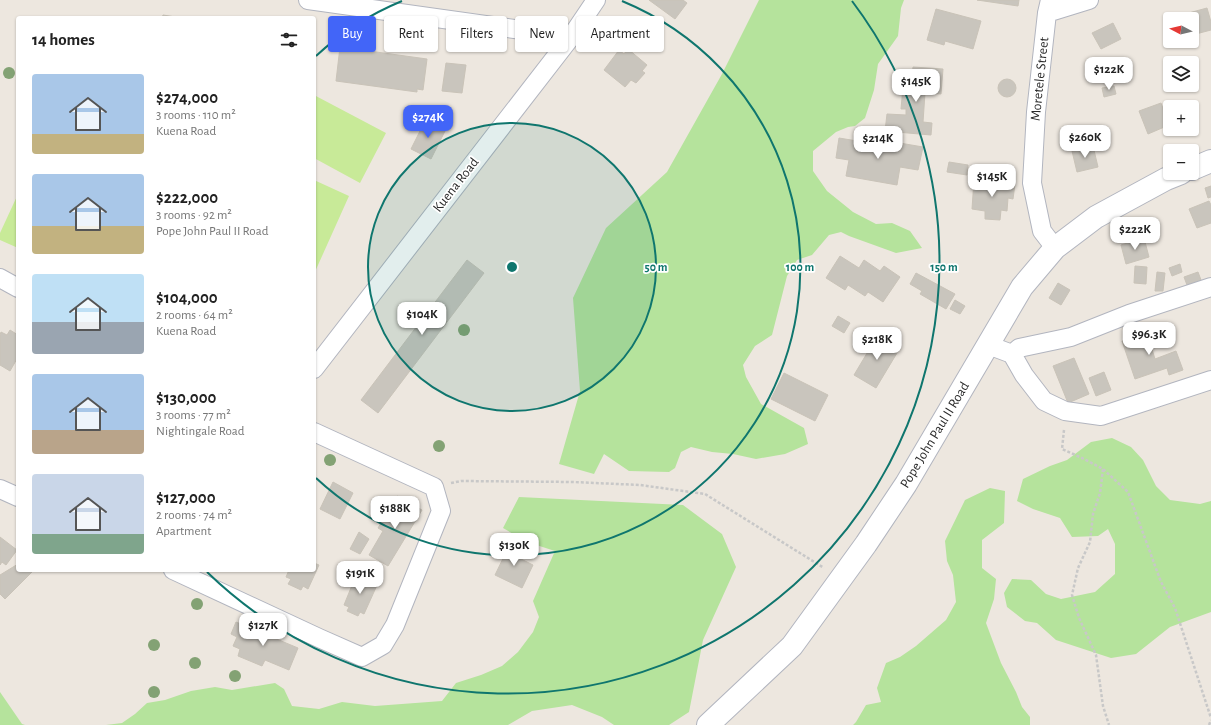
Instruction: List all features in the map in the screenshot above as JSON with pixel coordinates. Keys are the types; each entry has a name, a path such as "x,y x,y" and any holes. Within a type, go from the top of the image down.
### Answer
{"main road":[{"path":"1199,166 1211,161"},
{"name":"Pope John Paul II Road","path":"708,725 792,646 841,579 906,484 1022,287 1055,248 1096,216 1164,180"}],"street":[{"path":"308,0 571,37"},
{"name":"Kuena Road","path":"316,366 571,37 596,0"},
{"path":"1049,6 1089,0"},
{"name":"Moretele Street","path":"1049,6 1036,112 1032,183 1042,231 1055,248"},
{"path":"0,278 16,287"},
{"path":"1012,354 1019,348 1071,337 1129,314 1211,287"},
{"path":"988,345 1012,354 1024,376 1044,401 1065,411 1101,416 1211,380"},
{"path":"178,572 362,657 383,645 395,625 441,511 434,487 316,433"},
{"path":"0,489 16,496"}],"path":[{"path":"1065,411 1062,449 1103,469 1128,492 1161,582 1175,608 1211,719 1209,725"},
{"path":"1103,469 1100,493 1093,514 1090,542 1078,568 1072,595 1079,618 1096,655 1103,706 1109,725"},
{"path":"434,487 460,481 573,482 640,485 705,494 841,579"}],"green space":[{"path":"759,0 904,0 901,8 898,36 878,64 874,90 865,118 855,126 836,132 813,151 813,171 827,191 853,212 876,224 892,223 910,231 922,248 896,253 841,232 829,235 812,255 797,260 787,276 772,335 755,346 743,365 746,377 761,404 804,428 808,444 785,454 756,459 691,447 681,452 675,468 669,472 629,471 604,454 594,474 559,464 580,391 573,298 606,228 667,172 722,74"},
{"path":"316,96 386,133 360,183 316,159"},
{"path":"316,181 349,196 316,270"},
{"path":"16,198 16,247 0,240 0,233"},
{"path":"1112,438 1131,447 1143,460 1156,486 1170,500 1200,504 1211,501 1211,612 1170,627 1136,654 1111,658 1056,640 1037,623 1025,621 1007,607 1004,593 1012,579 1031,580 1046,594 1061,599 1095,592 1115,574 1115,544 1108,529 1098,536 1072,537 1060,518 1033,509 1017,501 1023,479 1050,466 1067,460 1091,442"},
{"path":"990,488 1005,491 1004,523 982,540 982,568 996,579 994,599 986,623 1001,663 1022,707 1030,717 1030,725 853,725 866,705 881,702 877,688 886,663 900,657 916,646 946,620 956,602 953,575 947,561 945,541 965,500"},
{"path":"519,497 683,505 722,534 736,567 703,640 689,712 669,725 614,725 602,717 572,705 532,711 508,725 106,725 122,723 147,703 165,700 191,691 215,687 232,690 275,683 284,689 292,706 319,709 342,702 375,706 442,701 456,683 502,666 518,652 533,632 539,617 533,601 555,551 527,542 503,528"},
{"path":"0,692 22,724 25,725 0,725"}],"building":[{"path":"649,0 683,0 687,3 675,19"},
{"path":"977,0 1019,0 1018,6"},
{"path":"1207,8 1211,22 1211,30 1199,33 1199,12 1192,12"},
{"path":"936,9 981,21 973,49 945,41 944,45 927,40"},
{"path":"1113,23 1121,39 1101,49 1092,33"},
{"path":"339,52 376,52 427,59 423,90 417,89 417,92 336,81"},
{"path":"618,52 624,54 626,52 632,52 647,65 642,71 645,73 636,83 631,80 625,87 604,70"},
{"path":"446,63 466,65 462,93 442,91"},
{"path":"913,67 943,69 941,94 925,93 923,122 932,123 931,135 885,131 887,114 906,115 906,109 901,109 903,87 911,88"},
{"path":"1007,79 1013,82 1016,88 1013,94 1007,97 1001,94 998,88 1001,82"},
{"path":"1114,86 1116,94 1104,97 1102,88"},
{"path":"1161,103 1163,108 1163,128 1148,134 1139,111"},
{"path":"426,119 446,129 431,159 411,149"},
{"path":"839,138 887,146 888,141 923,147 918,170 900,167 897,185 846,176 849,160 836,158"},
{"path":"1093,146 1098,167 1077,172 1072,151"},
{"path":"949,162 968,165 967,175 947,172"},
{"path":"974,180 1015,184 1013,199 1008,198 1007,211 1001,210 1000,220 985,219 985,211 972,209"},
{"path":"1211,186 1211,197 1208,198 1205,188"},
{"path":"1209,201 1211,205 1211,223 1197,228 1189,209"},
{"path":"1144,238 1149,257 1126,264 1121,245"},
{"path":"840,256 859,268 864,260 880,271 884,266 900,277 883,302 868,292 865,296 848,285 845,290 826,278"},
{"path":"467,260 484,273 378,413 361,400"},
{"path":"1180,264 1182,272 1172,276 1169,268"},
{"path":"1135,266 1147,267 1146,284 1134,283"},
{"path":"1157,272 1165,273 1163,291 1155,291"},
{"path":"1198,272 1201,280 1187,285 1184,277"},
{"path":"916,273 955,294 946,309 920,294 922,291 910,284"},
{"path":"1058,283 1070,290 1061,305 1049,298"},
{"path":"955,300 965,306 960,314 950,309"},
{"path":"838,316 850,323 844,333 832,326"},
{"path":"10,330 16,334 16,360 10,371 0,365 0,335 1,332 7,335"},
{"path":"1153,330 1158,343 1151,346 1155,359 1176,351 1183,370 1169,375 1167,368 1135,379 1122,341"},
{"path":"879,333 891,341 897,353 876,388 854,375"},
{"path":"1074,358 1089,394 1068,403 1053,366"},
{"path":"1104,372 1111,390 1096,396 1089,378"},
{"path":"784,373 828,395 815,421 771,399"},
{"path":"333,482 353,493 340,519 320,509"},
{"path":"397,496 422,510 388,566 369,555 383,531 378,528"},
{"path":"359,532 369,539 360,554 350,549"},
{"path":"0,537 16,549 16,551 6,565 2,562 0,565"},
{"path":"510,544 523,551 519,558 533,565 522,588 495,575"},
{"path":"316,564 319,565 316,572"},
{"path":"16,565 16,572 32,572 5,599 0,594 0,575"},
{"path":"288,572 316,572 308,589 303,586 301,590 288,584 291,579 286,577"},
{"path":"357,573 378,583 364,614 360,612 358,616 347,611 349,607 344,605"},
{"path":"236,622 298,648 289,670 265,660 262,666 238,656 240,649 233,646 237,637 231,634"}]}
